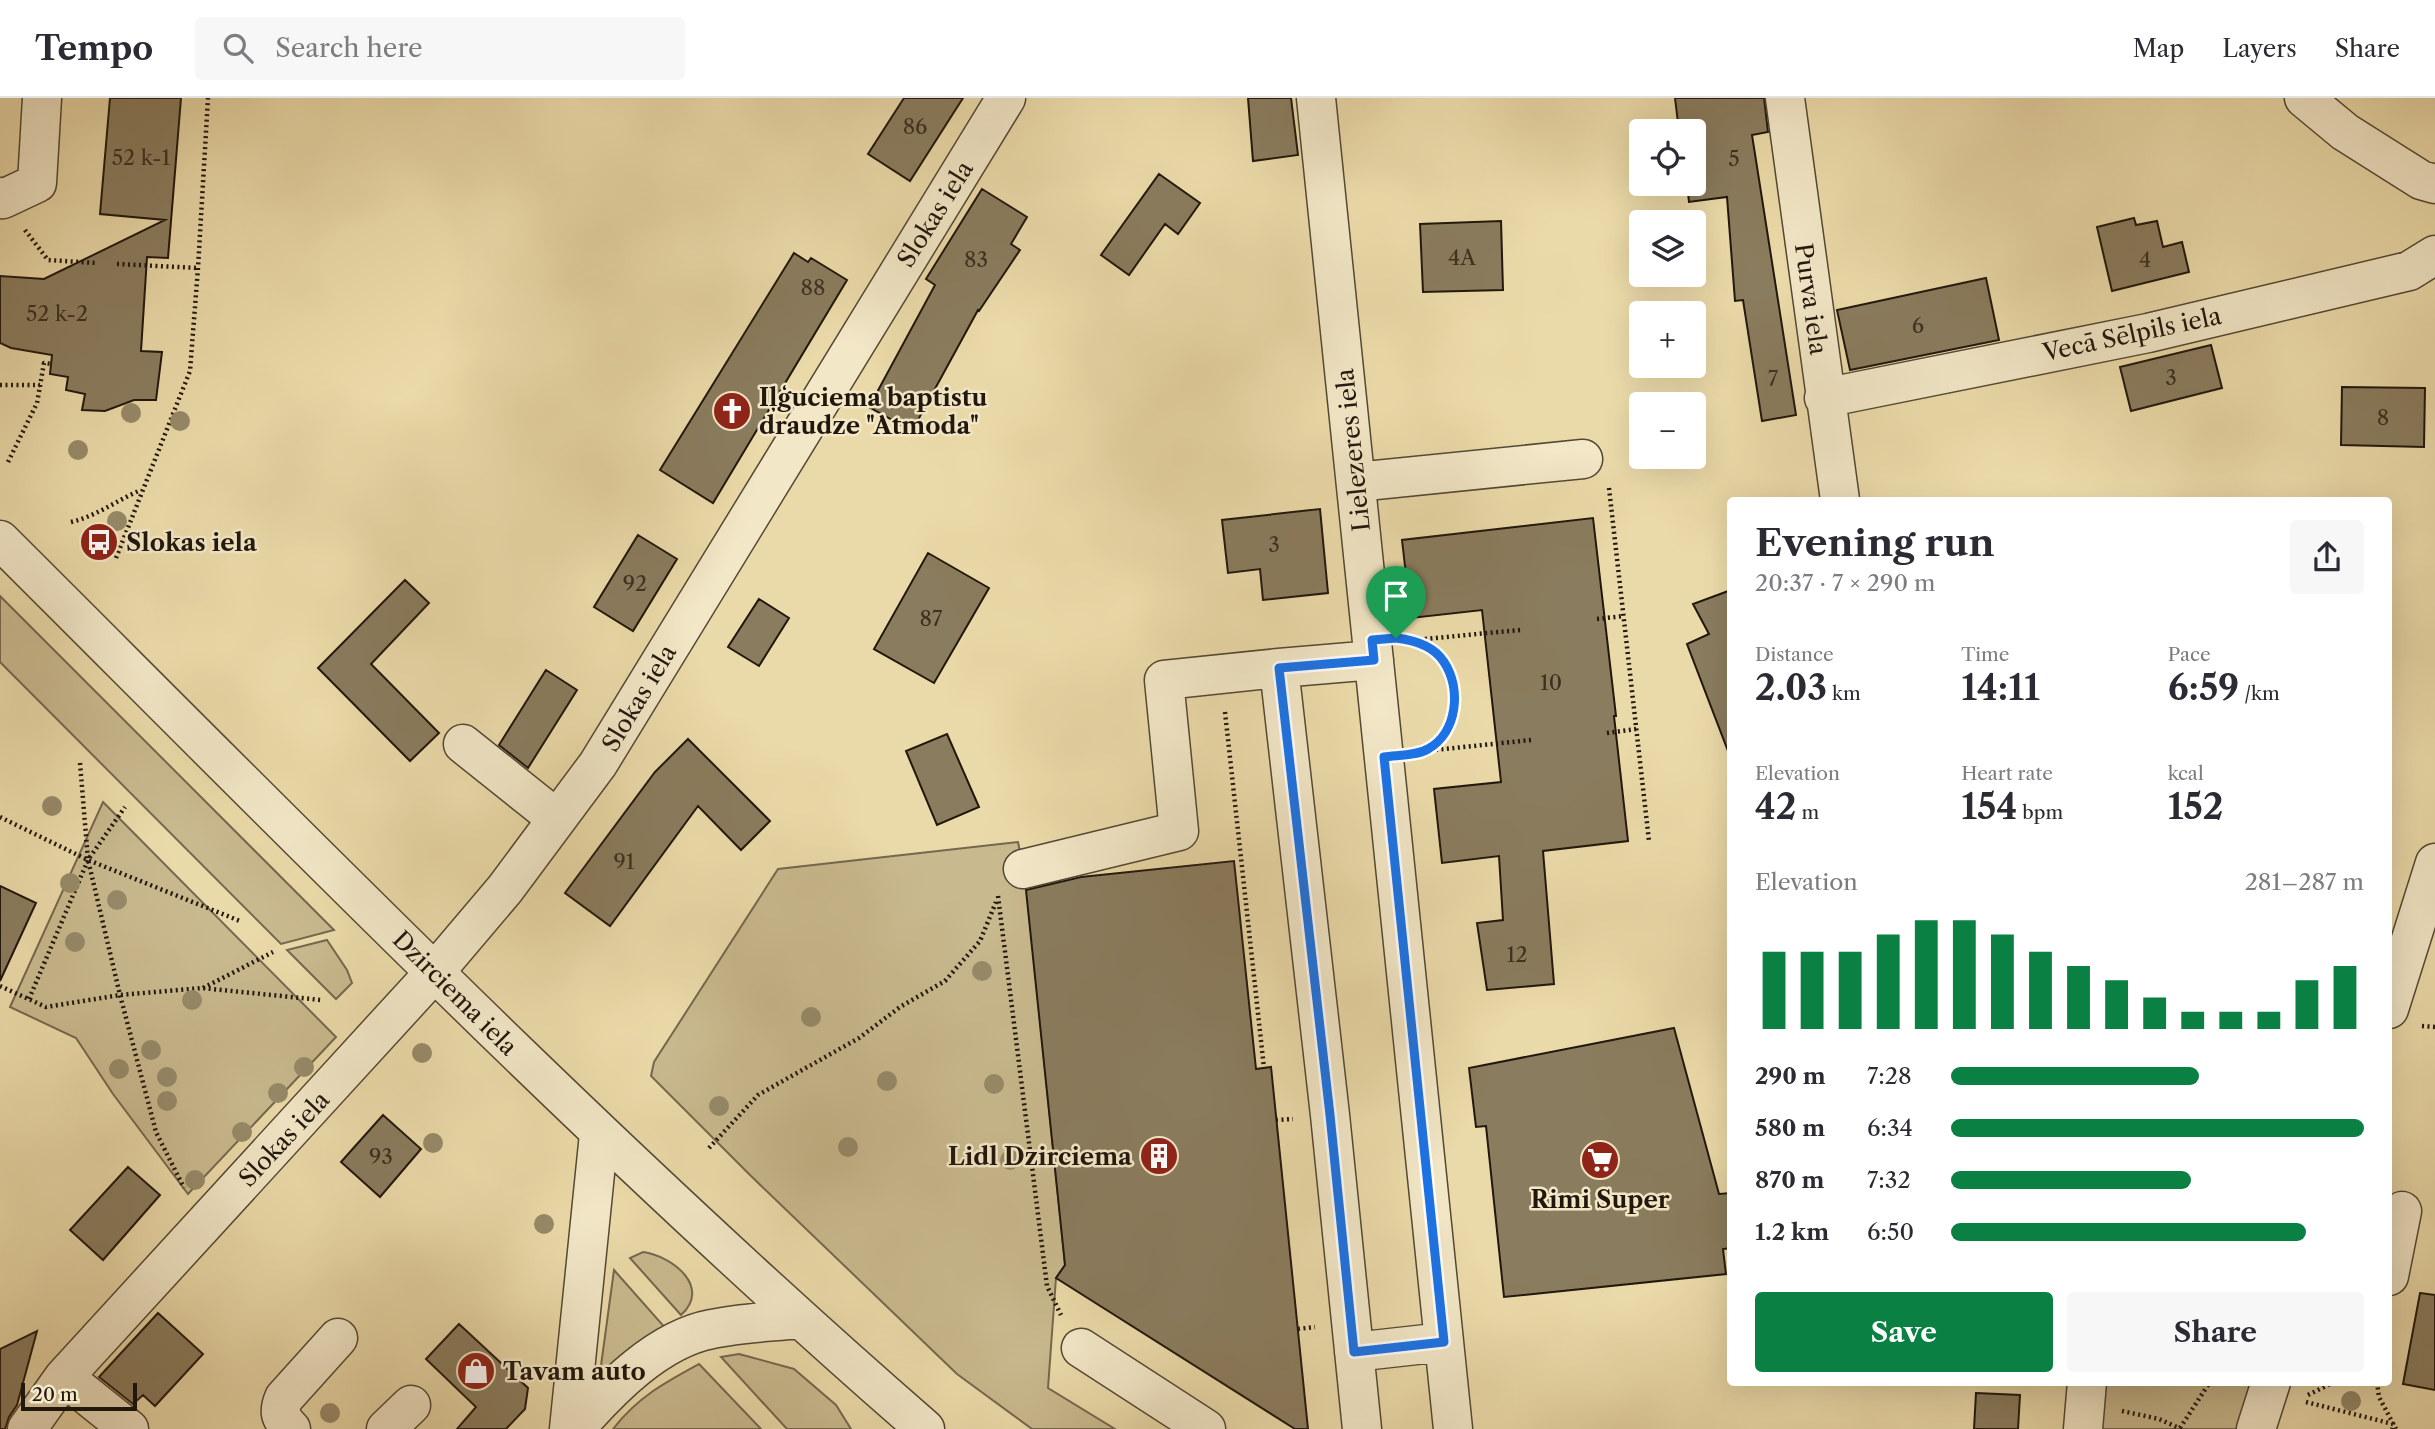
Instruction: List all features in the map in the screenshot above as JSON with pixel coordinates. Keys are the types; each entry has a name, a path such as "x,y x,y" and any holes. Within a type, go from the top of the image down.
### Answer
{"street":[{"path":"1,198 37,183 42,98"},
{"name":"Slokas iela","path":"27,1429 64,1377 433,974 505,889 557,820 598,764 1006,98"},
{"name":"Lielezeres iela","path":"1316,98 1453,1429"},
{"name":"Purva iela","path":"1784,98 1840,497"},
{"path":"2304,98 2345,132 2421,180 2435,184"},
{"name":"Vecā Sēlpils iela","path":"1824,398 2148,333 2409,271 2435,255"},
{"path":"1356,482 1596,472"},
{"name":"Dzirciema iela","path":"0,540 433,974 599,1134 798,1319 925,1429"},
{"path":"1023,869 1179,831 1164,680 1279,668 1373,650"},
{"path":"1279,668 1330,1115 1362,1429"},
{"path":"463,744 557,820"},
{"path":"2392,1003 2423,943 2435,863"},
{"path":"569,1429 599,1134"},
{"path":"2392,1261 2402,1211"},
{"path":"575,1429 604,1395 649,1358 686,1338 710,1329 798,1319"},
{"path":"291,1429 281,1419 279,1408 284,1398 338,1338"},
{"path":"1354,1352 1444,1342"},
{"path":"1082,1348 1192,1425"},
{"path":"64,1377 130,1429"},
{"path":"2256,1429 2270,1386"}],"path":[{"path":"116,558 190,371 208,98"},
{"path":"1,198 48,260 97,263"},
{"path":"117,264 198,268"},
{"path":"8,463 37,403 44,363 51,364"},
{"path":"0,385 40,385"},
{"path":"1596,472 1624,616 1649,841"},
{"path":"71,522 91,517 142,489"},
{"path":"1597,619 1624,616"},
{"path":"1373,650 1413,640 1520,630"},
{"path":"1413,640 1429,648 1443,661 1451,677 1455,706 1447,729 1437,743 1425,751"},
{"path":"1224,700 1264,1068"},
{"path":"1607,733 1636,729"},
{"path":"1384,757 1531,740"},
{"path":"80,763 88,860 120,995 156,1132 185,1190"},
{"path":"29,999 88,860 125,807"},
{"path":"0,817 88,860 240,921"},
{"path":"709,1148 758,1095 859,1038 900,1007 945,982 980,941 997,901 1001,881 1023,869"},
{"path":"997,901 1047,1286 1064,1321 1082,1348"},
{"path":"202,988 273,952"},
{"path":"0,986 46,1007 120,995 202,988 321,1000"},
{"path":"2085,1405 2159,1419 2180,1429 2207,1386"},
{"path":"2326,1386 2298,1400 2394,1427"},
{"path":"2378,1386 2379,1398 2394,1427"}],"shaded area":[{"path":"0,596 334,930 281,944 0,662"},
{"path":"103,802 336,1037 188,1194 113,1094 76,1038 10,1007"},
{"path":"1018,842 1026,883 1065,1265 1056,1278 1048,1388 1115,1429 1032,1429 957,1374 651,1076 654,1062 778,869"},
{"path":"327,940 347,970 352,983 336,999 287,950"},
{"path":"643,1252 666,1260 684,1274 692,1294 681,1315 630,1258"},
{"path":"614,1270 668,1331 599,1380"},
{"path":"739,1354 794,1369 836,1405 851,1429 787,1429 721,1357"},
{"path":"699,1364 761,1429 613,1429 642,1399"},
{"path":"2102,1386 2252,1386 2239,1429 2097,1429"}],"building":[{"path":"110,98 181,98 168,258 147,257 141,351 162,352 156,400 134,400 105,411 82,410 85,394 66,390 68,377 50,374 52,355 11,348 0,343 0,276 44,279 165,220 100,214"},
{"path":"904,98 963,98 910,181 868,154"},
{"path":"1248,98 1291,98 1298,155 1253,161"},
{"path":"1675,98 1764,98 1768,132 1752,135 1796,415 1762,421 1743,300 1735,301 1727,197 1689,202 1688,196 1706,196 1706,119 1678,119"},
{"path":"1159,174 1200,203 1178,234 1165,224 1129,275 1101,255"},
{"path":"982,189 1027,217 1011,244 1020,250 978,310 912,431 869,407 935,285 926,279"},
{"path":"2134,218 2136,225 2157,221 2163,247 2182,242 2189,272 2112,291 2097,227"},
{"path":"1501,221 1503,290 1423,292 1420,224"},
{"name":"Iļģuciema baptistu draudze \"Atmoda\"","path":"794,253 808,262 811,258 847,280 713,503 660,470"},
{"path":"1986,278 1999,340 1850,370 1837,310"},
{"path":"2211,345 2222,388 2131,411 2120,367"},
{"path":"2342,387 2425,388 2424,447 2341,445"},
{"path":"1320,509 1328,593 1263,600 1260,569 1228,573 1222,520"},
{"path":"1593,518 1628,841 1543,851 1554,984 1487,990 1477,923 1503,920 1499,856 1442,863 1434,789 1501,782 1482,610 1411,618 1402,540"},
{"path":"638,535 677,559 633,631 594,607"},
{"path":"928,553 989,588 934,683 874,649"},
{"path":"405,580 429,603 371,664 439,733 410,761 318,668"},
{"path":"1727,591 1727,748 1687,644 1709,634 1693,604"},
{"path":"759,599 789,618 759,666 728,647"},
{"path":"546,670 577,690 528,768 499,745"},
{"path":"947,734 979,807 937,825 906,751"},
{"path":"688,739 770,821 741,850 698,806 610,926 565,893 655,772"},
{"name":"Lidl Dzirciema","path":"1234,861 1256,1069 1271,1067 1308,1429 1295,1429 1056,1278 1065,1265 1026,890 1081,877"},
{"path":"0,886 36,903 0,981"},
{"name":"Rimi Super","path":"1674,1028 1719,1194 1727,1193 1727,1248 1723,1249 1726,1274 1504,1297 1486,1126 1476,1127 1469,1068"},
{"path":"383,1115 421,1149 380,1197 341,1162"},
{"path":"128,1167 160,1195 103,1260 70,1230"},
{"path":"2420,1293 2435,1295 2435,1390 2403,1384"},
{"path":"158,1313 203,1354 155,1406 143,1395 133,1404 99,1377"},
{"path":"459,1324 528,1388 525,1409 506,1429 457,1429 476,1407 426,1359"},
{"path":"37,1331 17,1405 5,1429 0,1429 0,1349"},
{"path":"1976,1393 2020,1395 2018,1429 1974,1429"}],"place":[{"name":"Iļģuciema baptistu draudze \"Atmoda\"","path":"732,411"},
{"name":"Slokas iela","path":"99,542"},
{"name":"Lidl Dzirciema","path":"1159,1156"},
{"name":"Rimi Super","path":"1600,1160"},
{"name":"Tavam auto","path":"476,1371"}],"route":[{"path":"1396,638 1413,640 1429,648 1443,661 1451,677 1455,706 1447,729 1437,743 1425,751 1384,757 1444,1342 1354,1352 1279,668 1374,660 1372,640 1396,638"}]}
